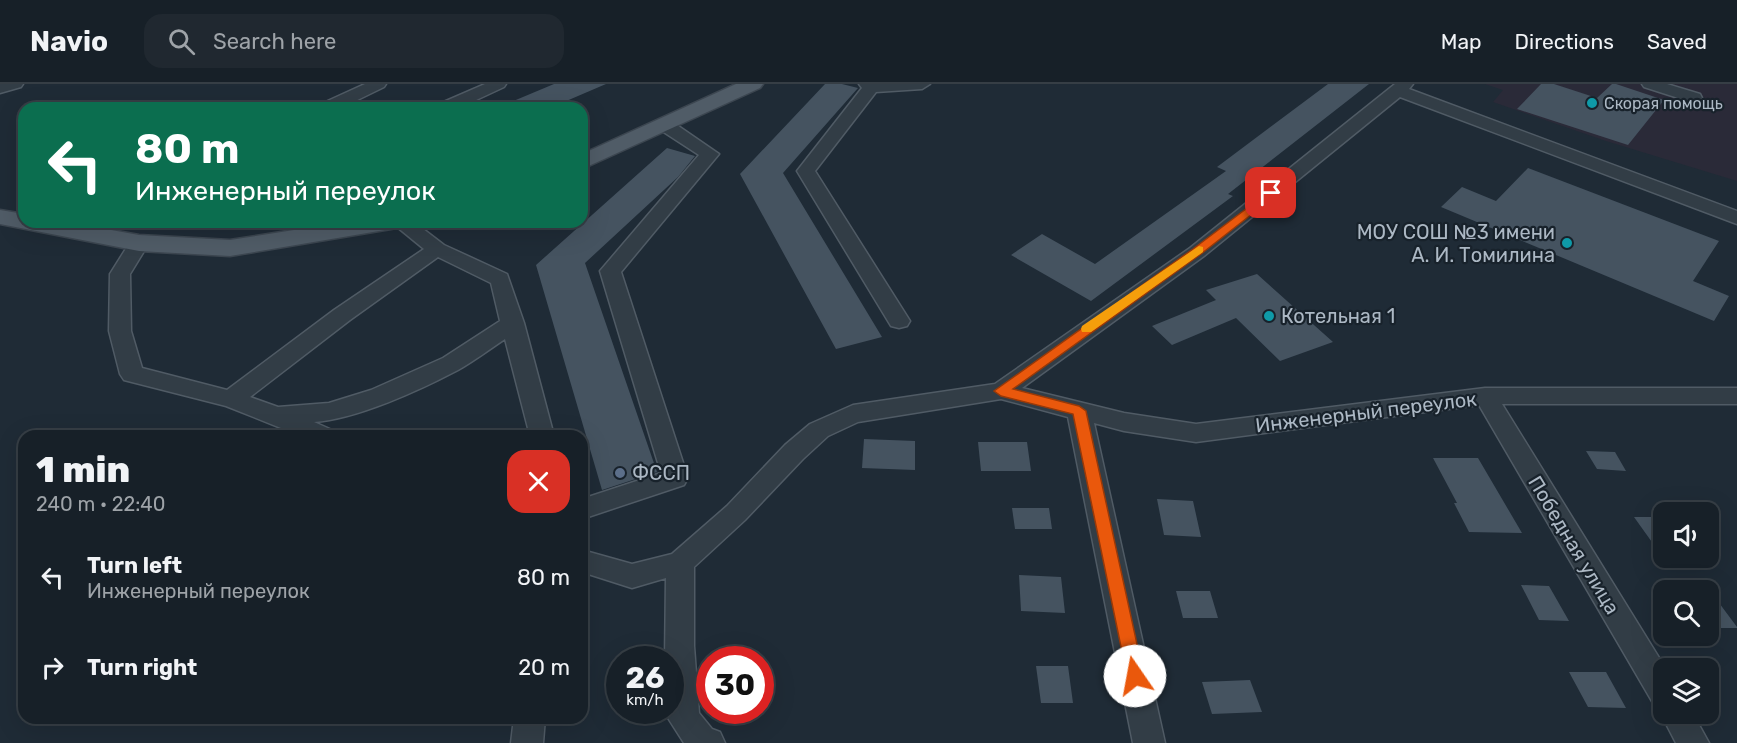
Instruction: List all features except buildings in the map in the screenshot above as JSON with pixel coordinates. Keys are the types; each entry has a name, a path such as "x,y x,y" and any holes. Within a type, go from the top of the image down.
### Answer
{"main road":[{"path":"588,159 753,84"},
{"path":"0,217 18,220"},
{"path":"83,228 139,243 230,248 354,228"}],"street":[{"path":"0,86 15,84"},
{"path":"340,102 378,84"},
{"path":"458,102 498,84"},
{"path":"899,321 806,171 869,85 922,84"},
{"path":"1650,84 1694,98"},
{"path":"588,563 633,576 680,562 736,513 794,452 819,430 853,414 1001,391 1197,252 1401,86 1737,218"},
{"path":"588,507 675,478 610,271 710,154 666,125"},
{"path":"410,228 437,249 500,279 540,430"},
{"path":"139,243 120,274 120,332 132,374 231,399 310,430"},
{"path":"231,399 342,315 437,249"},
{"path":"276,415 330,412 379,396 451,364 513,322"},
{"name":"Инженерный переулок","path":"1001,391 1124,422 1196,433 1485,396 1737,396"},
{"name":"Победная улица","path":"1485,396 1653,675"},
{"path":"1079,411 1149,743"},
{"path":"680,562 679,646 684,718 702,741 709,743"},
{"path":"527,743 529,724"},
{"path":"1682,724 1693,743"}],"shaded area":[{"path":"1485,84 1737,84 1737,181 1606,141 1493,102 1503,90"}],"slow traffic":[{"path":"1087,329 1199,250"}],"place":[{"name":"Скорая помощь","path":"1592,103"},
{"name":"МОУ СОШ №3 имени А. И. Томилина","path":"1567,243"},
{"name":"Котельная 1","path":"1269,316"},
{"name":"ФССП","path":"620,473"}],"route":[{"path":"1135,676 1079,411 1001,391 1197,252 1271,193"}]}
